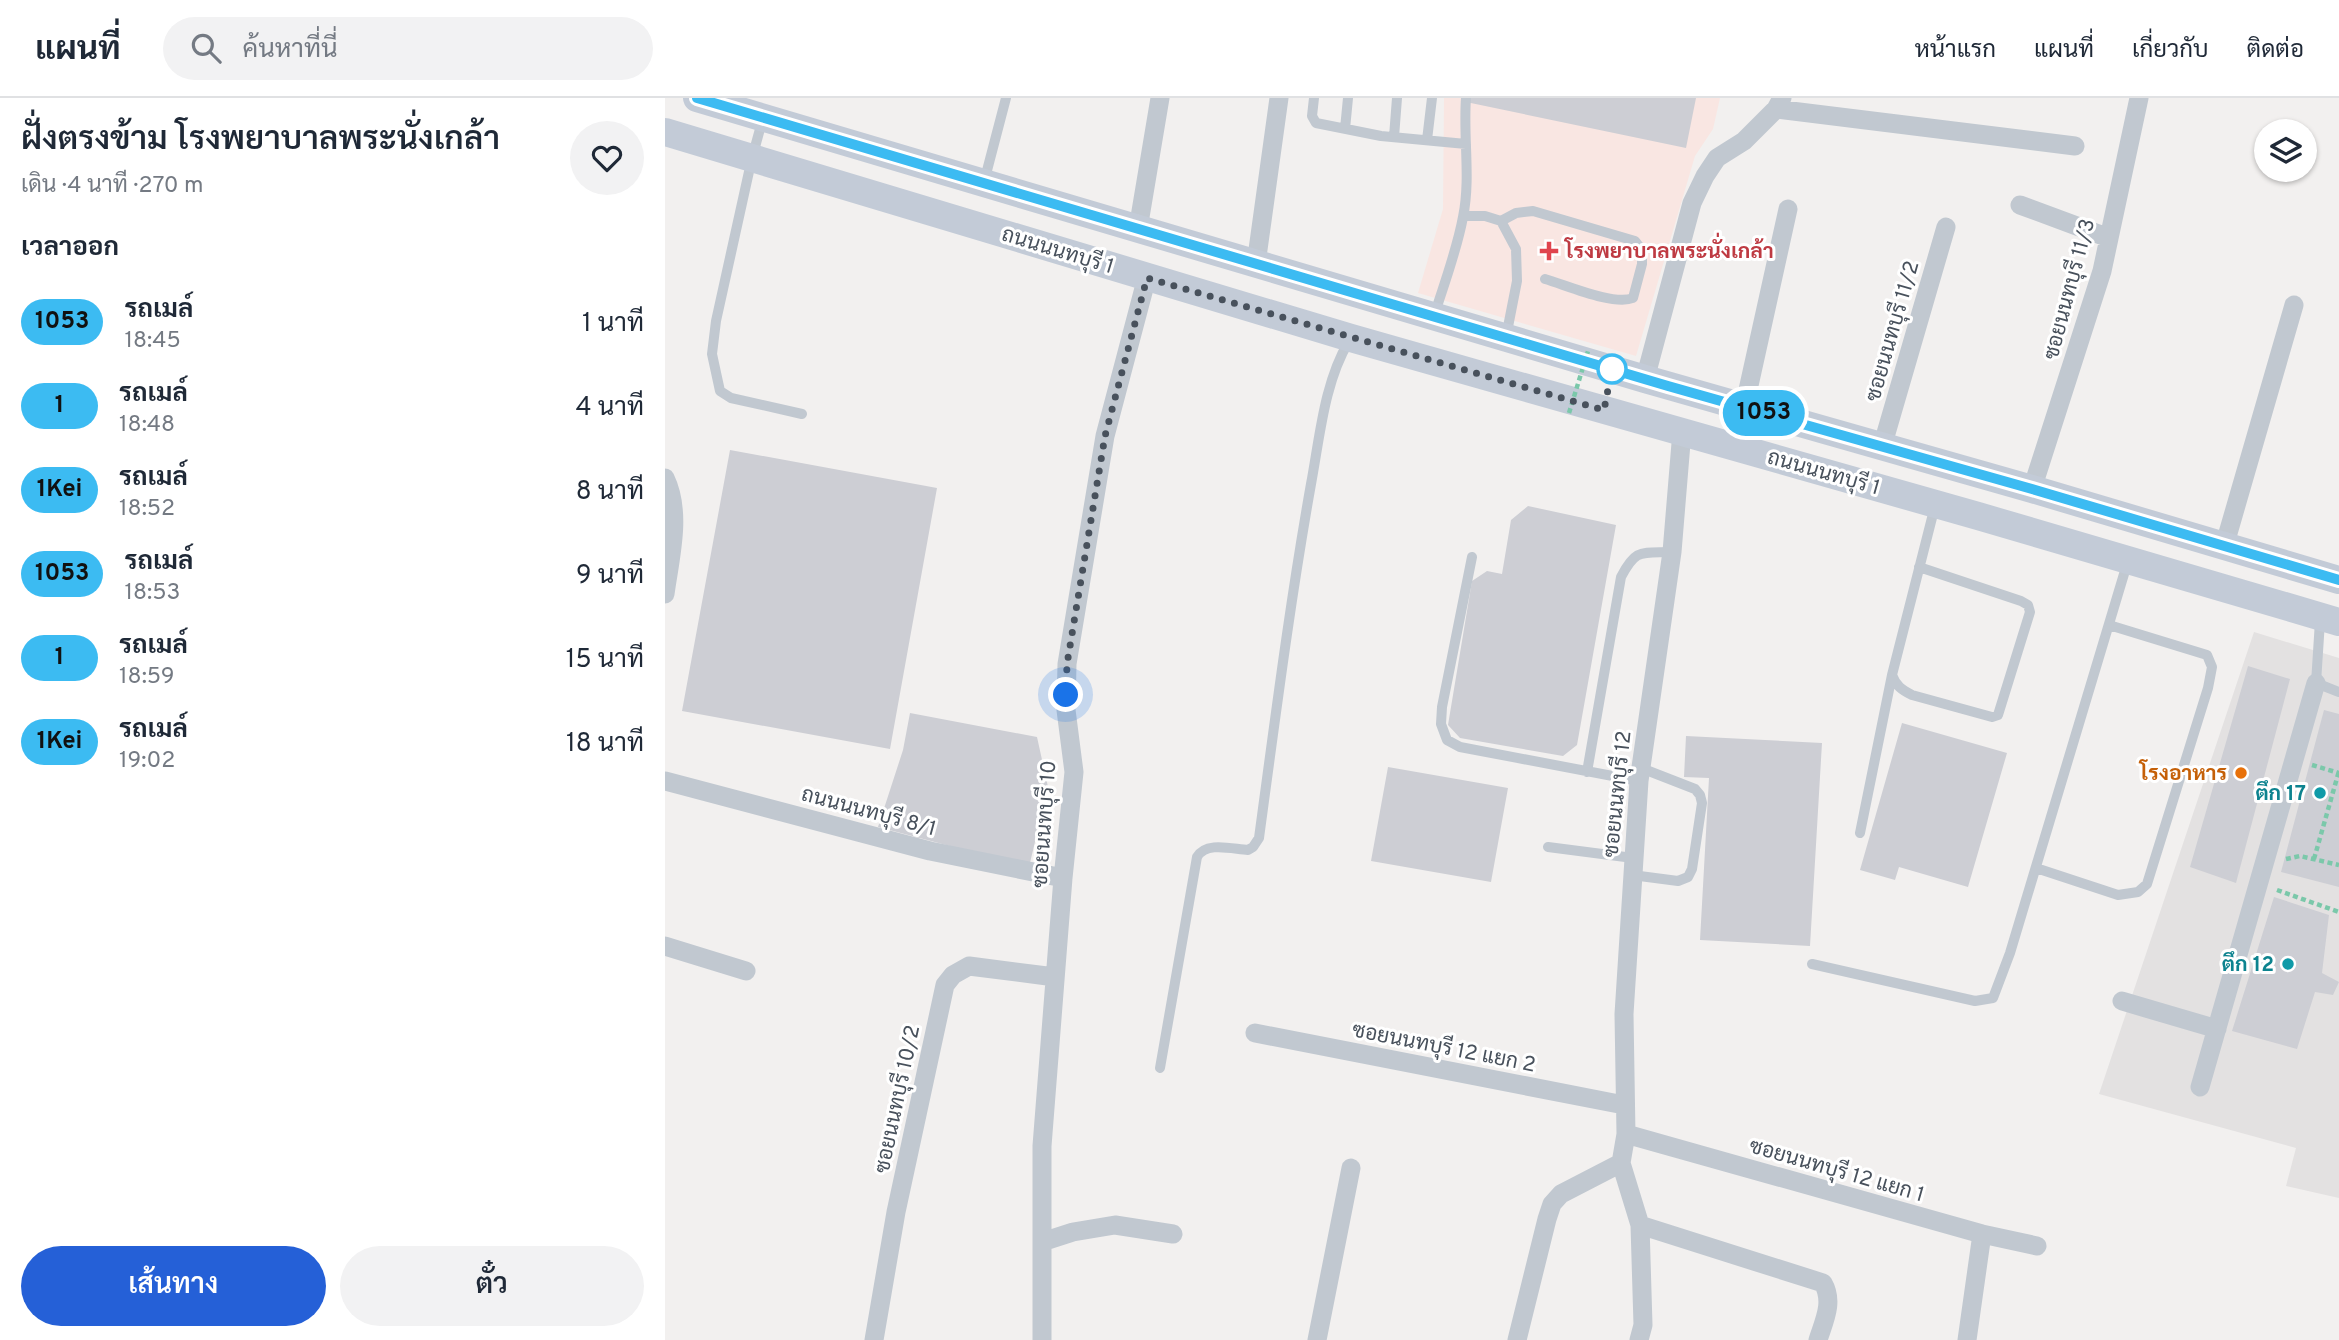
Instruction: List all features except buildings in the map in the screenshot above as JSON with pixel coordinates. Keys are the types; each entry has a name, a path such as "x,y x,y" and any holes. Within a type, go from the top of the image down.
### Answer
{"main road":[{"name":"ถนนนนทบุรี 1","path":"697,98 1645,379 2339,580"},
{"name":"ถนนนนทบุรี 1","path":"665,132 1351,338 1682,431 2330,620"}],"street":[{"path":"1138,229 1160,98"},
{"path":"1256,264 1279,98"},
{"name":"ซอยนนทบุรี 11/3","path":"2032,489 2102,271 2139,98"},
{"path":"1645,379 1692,203 1700,185 1717,158 1744,141 1779,104 2075,146"},
{"path":"2020,205 2109,238"},
{"path":"1744,408 1788,209"},
{"name":"ซอยนนทบุรี 11/2","path":"1882,447 1945,227"},
{"name":"ซอยนนทบุรี 10","path":"1042,1340 1042,1146 1074,772 1066,710 1067,664 1105,436 1147,278"},
{"path":"2224,547 2294,306"},
{"name":"ซอยนนทบุรี 12","path":"1621,1163 1626,1134 1624,1014 1640,775 1672,552 1682,431"},
{"path":"665,478 673,503 672,542 665,594"},
{"path":"2200,1087 2316,683"},
{"name":"ถนนนนทบุรี 8/1","path":"665,781 930,851 1063,878"},
{"path":"665,946 746,971"},
{"name":"ซอยนนทบุรี 10/2","path":"874,1340 896,1212 945,985 953,975 969,966 1055,976"},
{"path":"2122,1001 2217,1029"},
{"name":"ซอยนนทบุรี 12 แยก 2","path":"1255,1033 1624,1105"},
{"name":"ซอยนนทบุรี 12 แยก 1","path":"1626,1134 2037,1247"},
{"path":"1517,1340 1552,1204 1561,1194 1621,1163 1640,1226 1643,1325 1640,1340"},
{"path":"1317,1340 1351,1168"},
{"path":"1042,1242 1073,1232 1115,1225 1173,1234"},
{"path":"1640,1226 1822,1283 1828,1293 1828,1307 1818,1340"},
{"path":"1967,1340 1982,1234"}],"lane":[{"path":"984,183 1006,98"},
{"path":"1314,98 1312,119 1316,122 1394,137 1466,144"},
{"path":"1345,129 1347,98"},
{"path":"1394,137 1397,98"},
{"path":"1427,140 1432,98"},
{"path":"1434,316 1464,216 1465,98"},
{"path":"763,118 716,321 712,354 720,391 731,398 802,414"},
{"path":"1501,221 1516,212 1532,211 1635,241 1642,250 1642,264 1633,298 1626,302 1545,279"},
{"path":"1464,216 1485,216 1501,221 1517,249 1517,281 1506,337"},
{"path":"1160,1068 1197,857 1201,850 1208,847 1248,850 1259,838 1297,561 1325,408 1336,362 1351,338"},
{"path":"1860,832 1892,675 1935,504"},
{"path":"1587,772 1621,577 1630,559 1639,554 1672,552"},
{"path":"1472,557 1442,707 1441,724 1447,740 1460,747 1587,772 1640,775 1695,789 1700,795 1702,803 1692,869 1688,877 1678,881 1633,867 1548,847"},
{"path":"1812,964 1975,1001 1993,999 2007,964 2128,560"},
{"path":"1892,675 1902,690 1912,695 1992,717 1998,715 2030,612 2028,605 2021,601 1919,567"},
{"path":"2330,620 2316,683 2339,692"},
{"path":"2036,868 2118,895 2138,892 2147,884 2208,688 2212,667 2207,655 2109,625"}],"path":[{"path":"1569,413 1588,351"},
{"path":"2314,859 2339,771"},
{"path":"2276,862 2300,856 2339,865"}],"shaded area":[{"name":"โรงพยาบาลพระนั่งเกล้า","path":"1444,98 1720,98 1713,129 1695,156 1636,356 1418,293 1443,209"},
{"path":"2254,632 2339,658 2339,1198 2286,1186 2296,1148 2099,1094"}],"bus line":[{"name":"1053","path":"697,98 1668,386 2032,489 2339,580"}],"place":[{"name":"โรงพยาบาลพระนั่งเกล้า","path":"1549,251"},
{"name":"โรงอาหาร","path":"2241,773"},
{"name":"ตึก 17","path":"2320,793"},
{"name":"ตึก 12","path":"2288,964"}],"route":[{"path":"1066,695 1067,664 1105,436 1147,278 1604,410 1612,369"}]}
